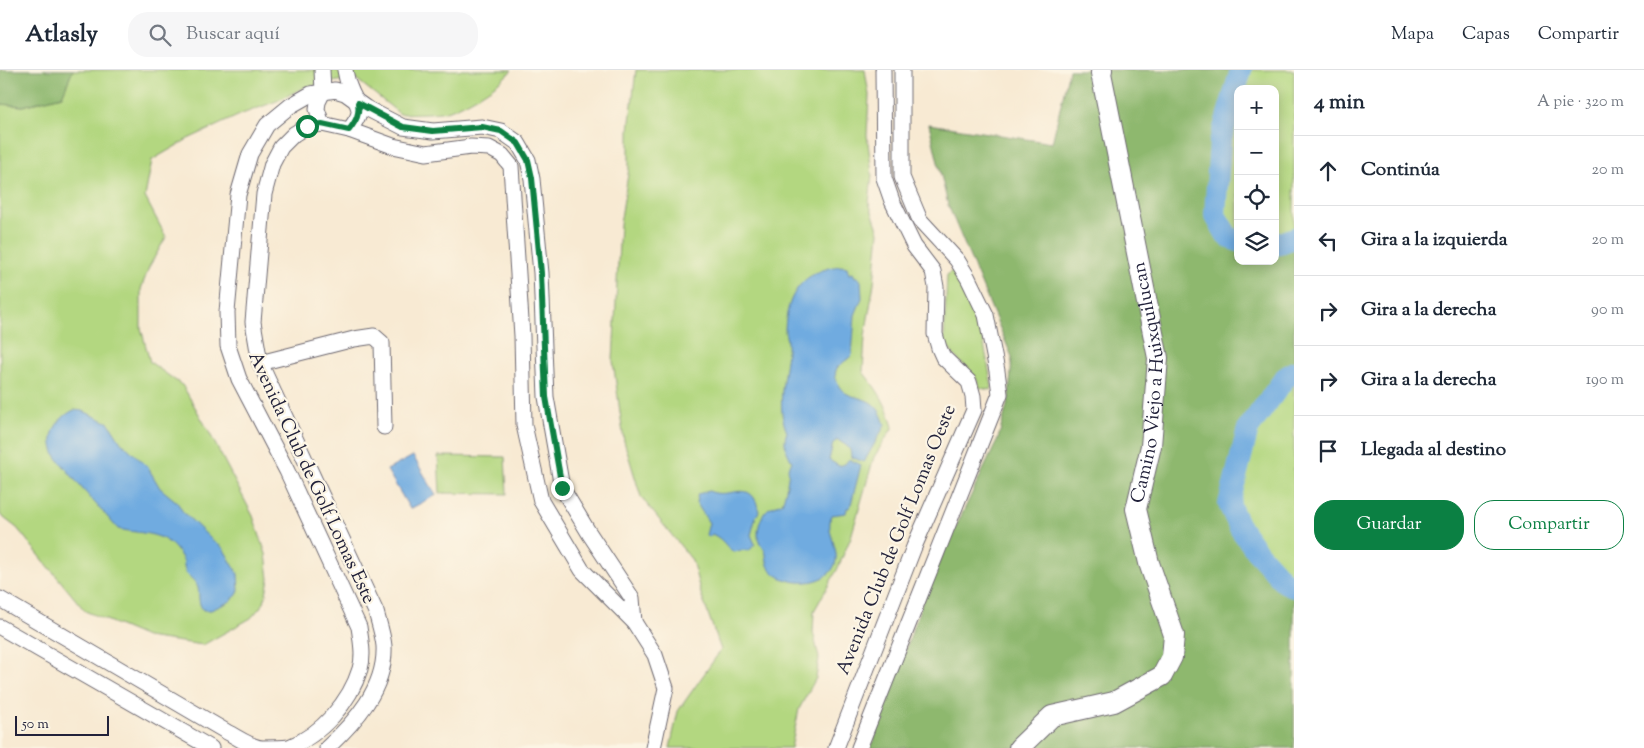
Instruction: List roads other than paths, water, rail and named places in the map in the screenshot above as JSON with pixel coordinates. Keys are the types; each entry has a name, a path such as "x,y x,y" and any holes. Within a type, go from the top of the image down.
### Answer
{"main road":[{"name":"Camino Viejo a Huixquilucan","path":"1019,748 1052,716 1114,702 1162,676 1172,657 1174,636 1150,563 1136,509 1151,446 1158,358 1126,203 1101,74 1102,70"}],"street":[{"path":"322,70 323,92 317,109 322,124"},
{"path":"345,70 349,86 360,110 358,117 349,130"},
{"name":"Avenida Club de Golf Lomas Oeste","path":"836,748 914,547 974,410 969,382 943,357 939,348 935,334 936,286 933,271 911,240 884,178 883,70"},
{"path":"860,748 1000,394 986,315 957,260 920,220 902,176 902,70"},
{"name":"Avenida Club de Golf Lomas Este","path":"0,600 227,732 260,748 287,748 314,733 335,714 352,690 360,668 362,649 359,627 287,471 239,379 228,346 227,312 238,195 250,154 267,126 290,106 312,94 335,90 345,93 358,103 403,127 433,131 482,127 501,131 518,143 528,160 532,178 541,273 546,397 562,488 632,598 634,622"},
{"name":"Avenida Club de Golf Lomas Este","path":"327,748 349,728 368,702 381,675 384,647 376,612 260,363 252,322 264,194 270,171 281,147 294,134 307,126 322,124 349,130 393,146 426,153 470,147 490,148 502,155 511,166 522,336 524,425 541,501 582,570 634,622"},
{"path":"933,271 957,260"},
{"path":"260,363 354,339 374,336 382,343 384,427"},
{"path":"973,396 1000,394"},
{"path":"634,622 655,655 666,688 653,748"},
{"path":"0,627 211,748"}],"water":[{"path":"840,266 847,267 849,274 853,273 861,281 862,298 855,315 852,355 837,368 836,379 843,391 866,400 876,407 881,413 885,425 864,462 851,457 849,448 838,440 833,443 829,460 839,466 845,464 849,459 861,465 850,508 847,508 846,513 832,515 830,522 836,556 835,563 832,570 826,576 819,579 811,582 792,581 783,579 770,569 759,541 758,533 758,528 765,512 782,503 787,485 788,468 792,462 786,447 787,432 781,405 787,351 786,316 789,305 799,286 816,273"},
{"path":"74,410 83,411 109,423 121,442 147,466 160,488 177,502 183,512 211,539 223,548 238,574 239,590 237,595 229,602 211,610 203,610 199,601 197,586 186,573 183,560 176,549 169,542 154,535 118,529 59,461 55,455 52,441 55,428 68,413"},
{"path":"413,456 436,495 410,509 387,470"},
{"path":"709,491 717,493 746,492 756,501 759,512 756,516 751,535 755,544 749,551 734,552 716,536 712,534 709,537 706,535 709,523 696,502 698,494"}],"waterway":[{"path":"1234,239 1228,237 1215,215 1220,142 1241,70"},
{"path":"1279,244 1294,238"},
{"path":"1294,372 1285,378 1248,429 1229,504 1240,528 1258,553 1284,582 1294,587"}]}
